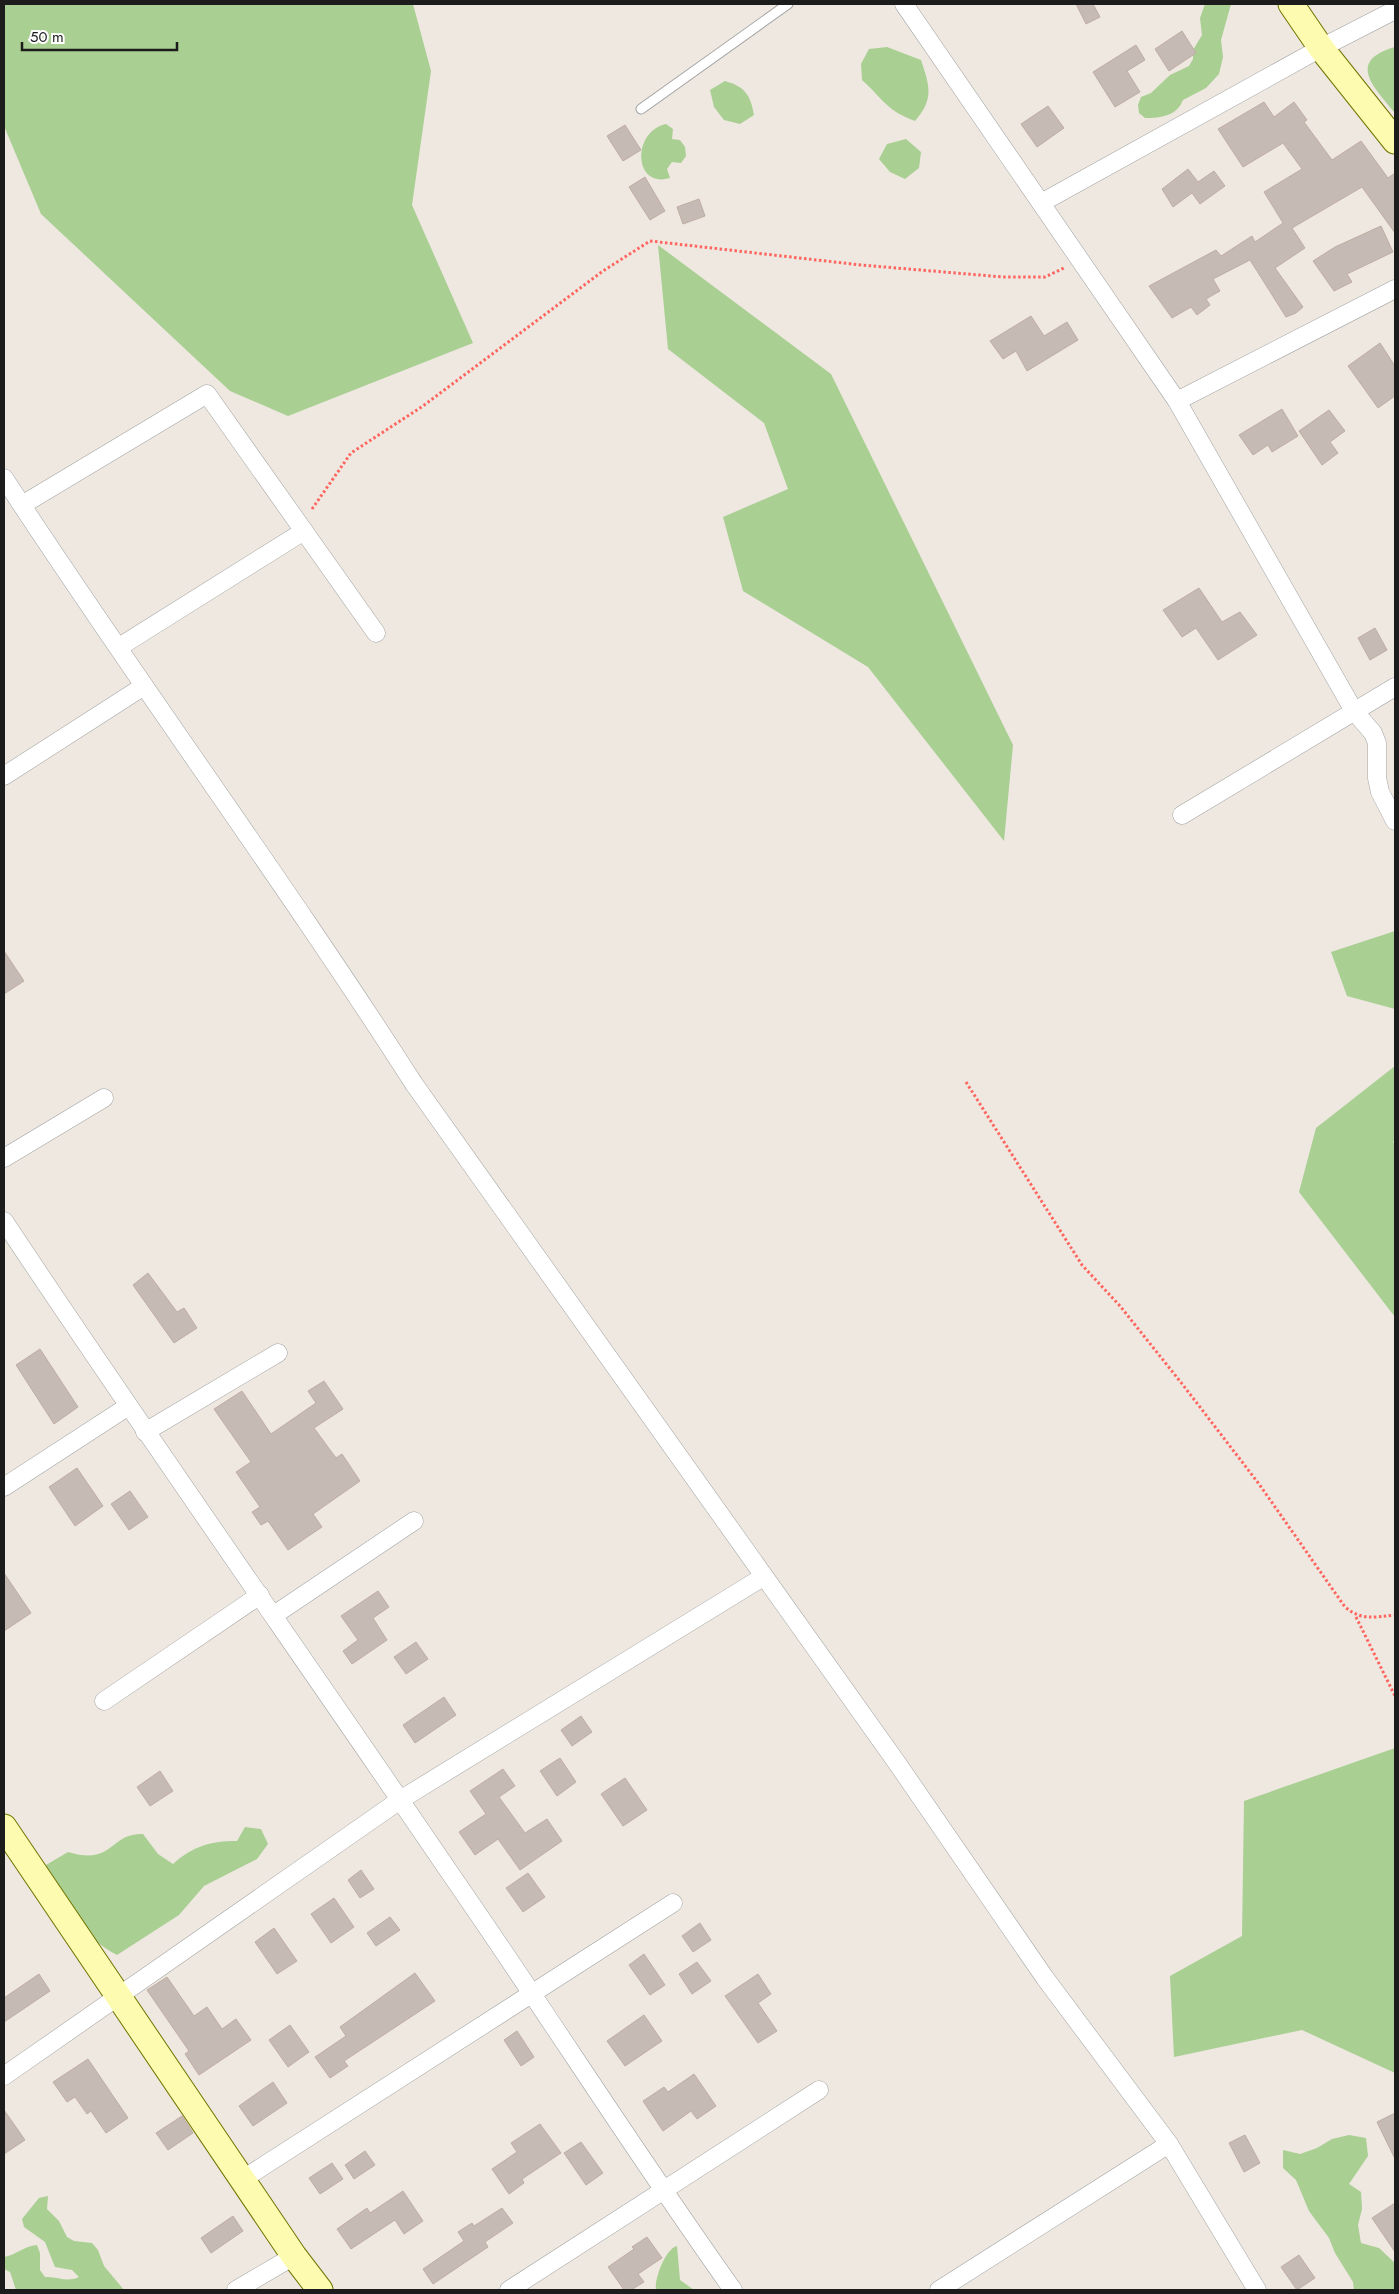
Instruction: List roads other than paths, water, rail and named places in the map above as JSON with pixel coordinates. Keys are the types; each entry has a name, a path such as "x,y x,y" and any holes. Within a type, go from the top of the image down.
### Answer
{"street":[{"path":"904,4 1177,401 1354,711 1373,733 1377,743 1377,778 1380,792 1395,821"},
{"path":"1291,4 1321,48 1395,141"},
{"path":"1041,203 1321,48 1395,10"},
{"path":"1177,401 1395,289"},
{"path":"22,505 207,394 376,633"},
{"path":"4,478 144,686 356,994 414,1084 897,1764 1045,1978 1168,2144 1257,2290"},
{"path":"119,647 304,531"},
{"path":"4,776 144,686"},
{"path":"1182,815 1395,687"},
{"path":"4,1158 104,1098"},
{"path":"4,1221 127,1407 274,1615 533,1993 663,2191 733,2290"},
{"path":"145,1432 278,1352"},
{"path":"4,1487 127,1407"},
{"path":"274,1615 414,1521"},
{"path":"4,2076 400,1800 764,1577"},
{"path":"104,1701 260,1595"},
{"path":"4,1828 294,2256 320,2290"},
{"path":"243,2179 673,1903"},
{"path":"509,2290 820,2090"},
{"path":"939,2290 1168,2144"},
{"path":"236,2290 294,2256"}],"lane":[{"path":"641,109 788,4"}]}
